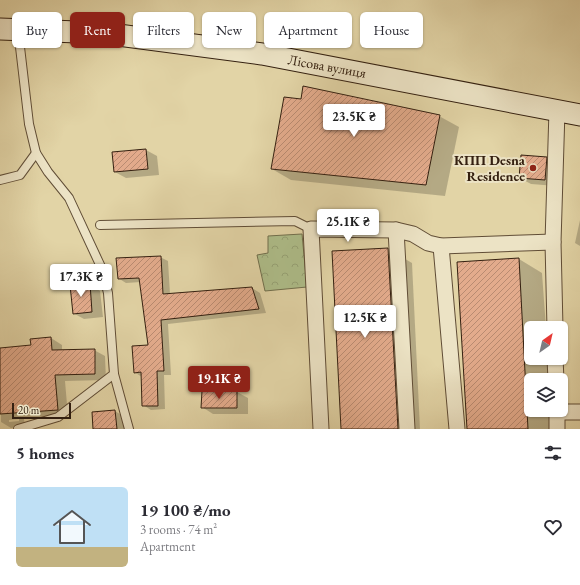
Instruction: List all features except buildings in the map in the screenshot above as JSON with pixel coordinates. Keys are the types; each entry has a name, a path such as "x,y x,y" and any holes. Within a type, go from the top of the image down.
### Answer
{"main road":[{"name":"Лісова вулиця","path":"9,29 102,33 262,54 580,115"}],"street":[{"path":"555,321 553,242 557,110"},
{"path":"321,429 311,229 396,230 413,234 428,243 441,246 553,242"},
{"path":"396,230 407,429"},
{"path":"441,246 457,429"},
{"path":"568,411 580,412"},
{"path":"557,417 557,429"}],"lane":[{"path":"9,29 36,153 48,172 68,198 102,269 108,293 114,374 129,429"},
{"path":"0,180 20,174 36,153"},
{"path":"100,225 295,221 311,229"},
{"path":"18,429 58,417 114,374"}],"green space":[{"path":"302,234 307,287 265,291 257,255 268,253 268,236"}],"place":[{"name":"КПП Desna Residence","path":"533,168"}]}
